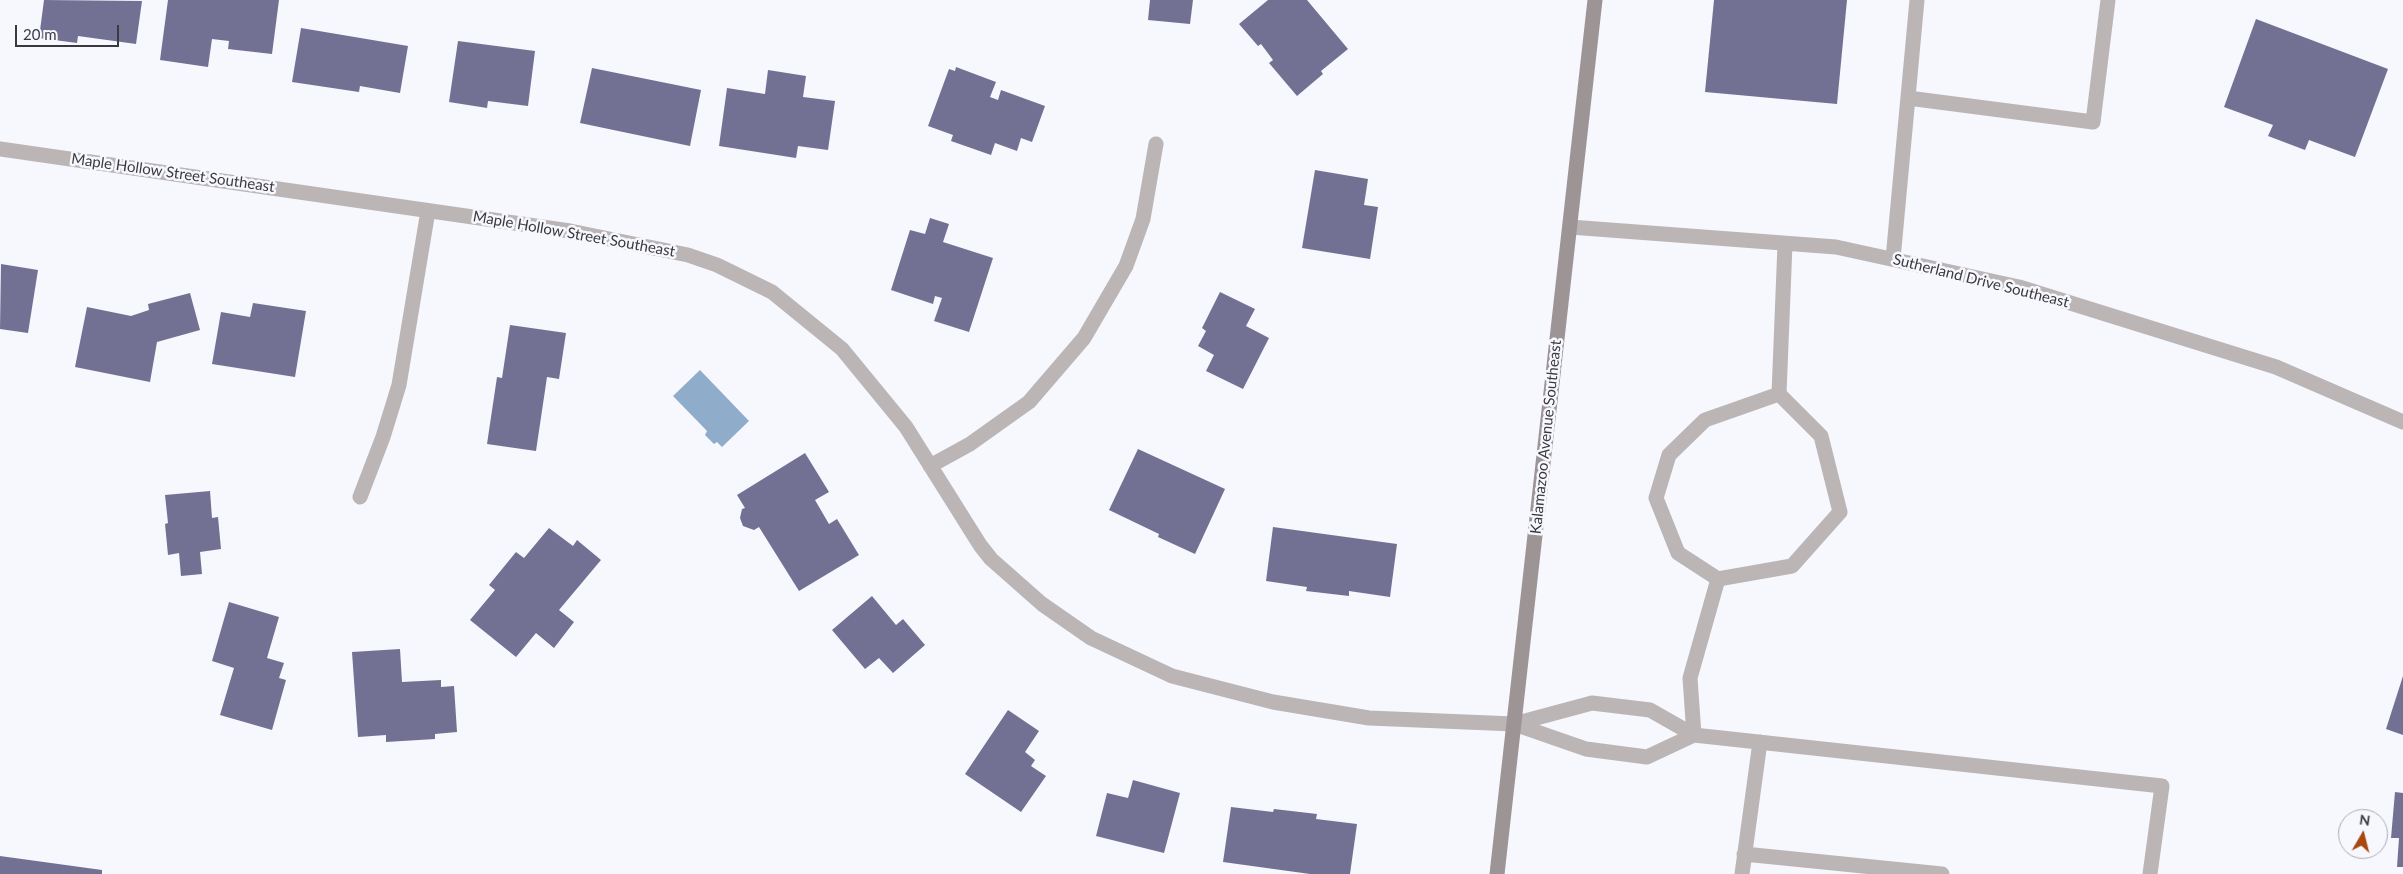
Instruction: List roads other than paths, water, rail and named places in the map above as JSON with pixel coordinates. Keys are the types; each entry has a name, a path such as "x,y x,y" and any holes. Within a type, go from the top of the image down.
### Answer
{"main road":[{"name":"Kalamazoo Avenue Southeast","path":"1497,874 1595,0"}],"street":[{"path":"1893,258 1917,0"},
{"path":"1908,98 2093,122 2108,0"},
{"path":"930,466 970,444 1029,402 1084,338 1126,266 1140,229 1156,144"},
{"name":"Maple Hollow Street Southeast","path":"0,149 570,231 688,255 717,265 772,292 842,349 906,427 980,545 991,559 1042,604 1090,638 1172,676 1273,702 1369,718 1514,724"},
{"path":"360,497 383,438 399,385 428,211"},
{"name":"Sutherland Drive Southeast","path":"1570,227 1836,247 1893,258 2019,288 2276,367 2403,422"},
{"path":"1779,394 1705,420 1669,455 1656,498 1678,553 1718,579 1792,566 1840,512 1821,436 1779,394 1785,244"},
{"path":"1694,735 1690,678 1718,579"},
{"path":"1514,724 1592,703 1650,710 1694,735 2162,786 2150,874"},
{"path":"1514,724 1586,749 1647,757 1694,735"},
{"path":"1742,874 1760,742"},
{"path":"1744,854 1942,874"}],"water":[{"path":"700,370 749,421 722,447 717,442 714,444 705,435 707,431 673,396"}]}
